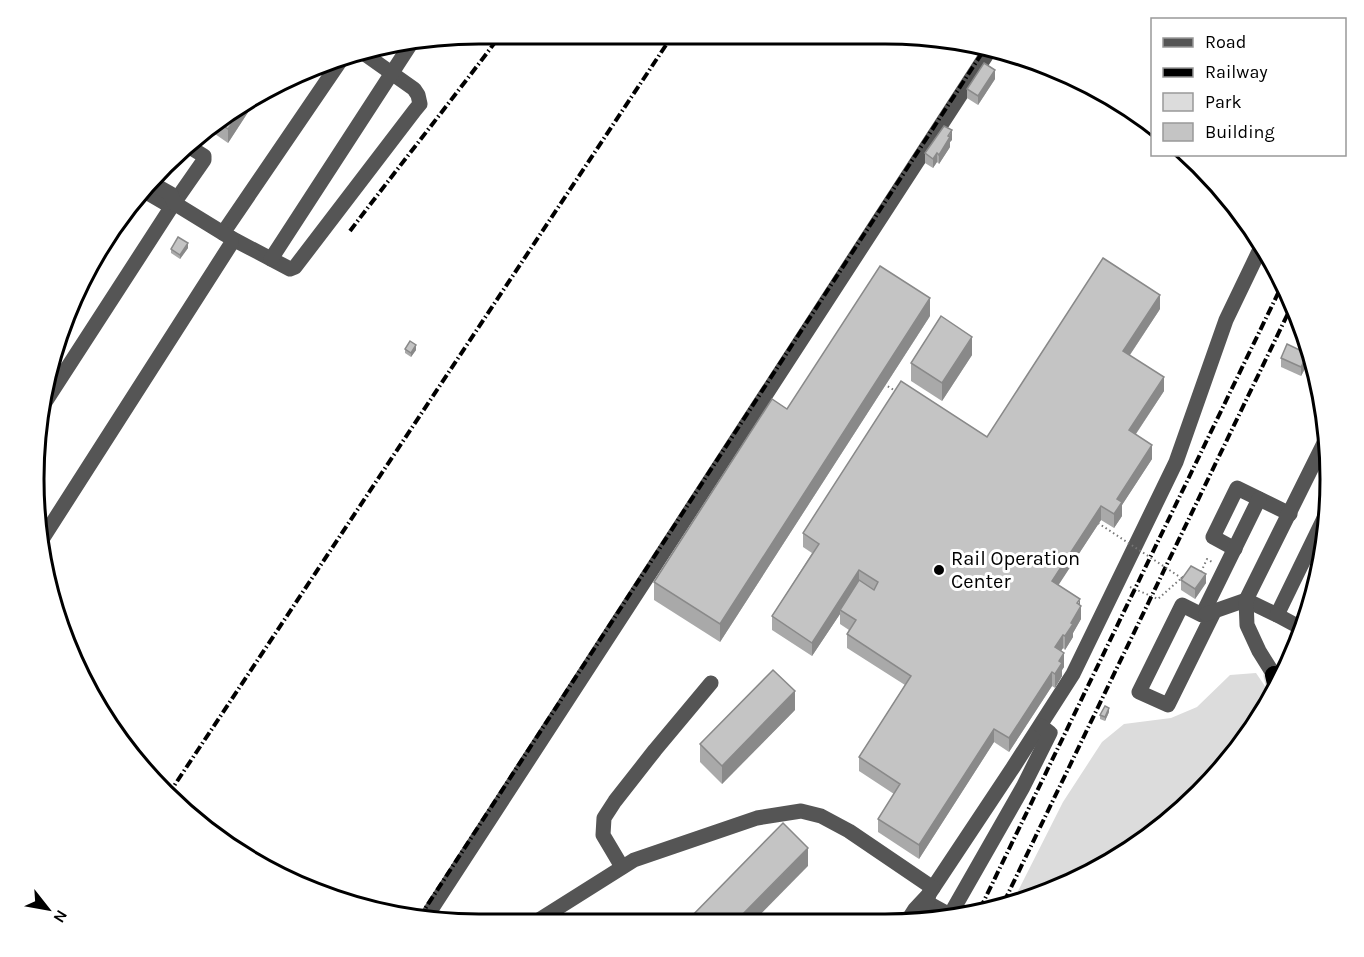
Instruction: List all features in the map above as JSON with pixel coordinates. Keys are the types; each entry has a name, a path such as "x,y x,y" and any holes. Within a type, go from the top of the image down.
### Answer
{"lane":[{"path":"270,259 407,50"},
{"path":"429,911 986,55"},
{"path":"149,194 165,203 174,203 270,259 290,268 295,267 420,104 418,94 414,89 369,57"},
{"path":"227,236 336,68"},
{"path":"53,390 204,160 204,156 194,150"},
{"path":"157,186 171,194 174,203"},
{"path":"47,532 231,244 227,236"},
{"path":"912,913 930,895 1073,674 1176,462 1226,320 1258,254"},
{"path":"1274,675 1247,625 1246,600 1320,452"},
{"path":"1235,549 1213,537 1237,488 1290,514"},
{"path":"1259,499 1226,568 1209,613 1168,705 1139,693 1182,605 1209,613 1246,600 1295,624"},
{"path":"1277,615 1317,532"},
{"path":"622,867 603,835 604,818 641,767 711,683"},
{"path":"953,908 1023,787 1050,733 1041,726"},
{"path":"547,914 634,860 757,818 801,811 821,816 849,831 930,895 942,910"},
{"path":"925,912 930,895"}],"path":[{"path":"877,379 897,392"},
{"path":"1097,523 1187,581"},
{"path":"1198,579 1207,559 1226,568"},
{"path":"1130,586 1158,599 1188,572"}],"green space":[{"path":"1256,673 1266,688 1231,743 1193,786 1150,824 1103,855 1078,869 1017,893 1063,802 1102,742 1124,724 1171,718 1197,707 1230,675"}],"building":[{"path":"984,63 995,70 978,96 967,89"},
{"path":"235,118 228,129 224,126"},
{"path":"944,126 952,130 948,136 950,137 939,155 937,153 933,159 925,153"},
{"path":"178,237 188,243 180,255 171,249"},
{"name":"Rail Operation Center","path":"1103,258 1160,295 1123,351 1164,377 1129,430 1152,445 1117,499 1122,502 1114,514 1101,506 1052,581 1080,599 1077,603 1081,606 1071,623 1073,624 1055,647 1064,653 1059,661 1062,663 1055,674 1052,672 1009,738 994,729 919,845 878,819 900,784 859,757 911,676 847,634 856,620 840,610 859,580 874,590 878,582 859,570 812,643 772,616 819,544 803,533 901,381 987,437"},
{"path":"880,266 930,298 720,624 654,582 772,399 787,409"},
{"path":"941,316 972,337 942,383 911,363"},
{"path":"410,341 416,345 411,353 405,349"},
{"path":"1287,344 1301,351 1304,361 1301,367 1281,358"},
{"path":"1191,566 1206,574 1195,589 1181,580"},
{"path":"773,670 795,691 722,766 700,744"},
{"path":"1105,706 1109,708 1105,717 1100,715"},
{"path":"783,823 808,848 743,914 694,914"}],"railway":[{"path":"350,231 494,44"},
{"path":"173,788 667,44"},
{"path":"424,910 981,54"},
{"path":"983,902 1279,292"},
{"path":"1007,896 1288,314"}],"place":[{"name":"Rail Operation Center","path":"939,570"}]}
